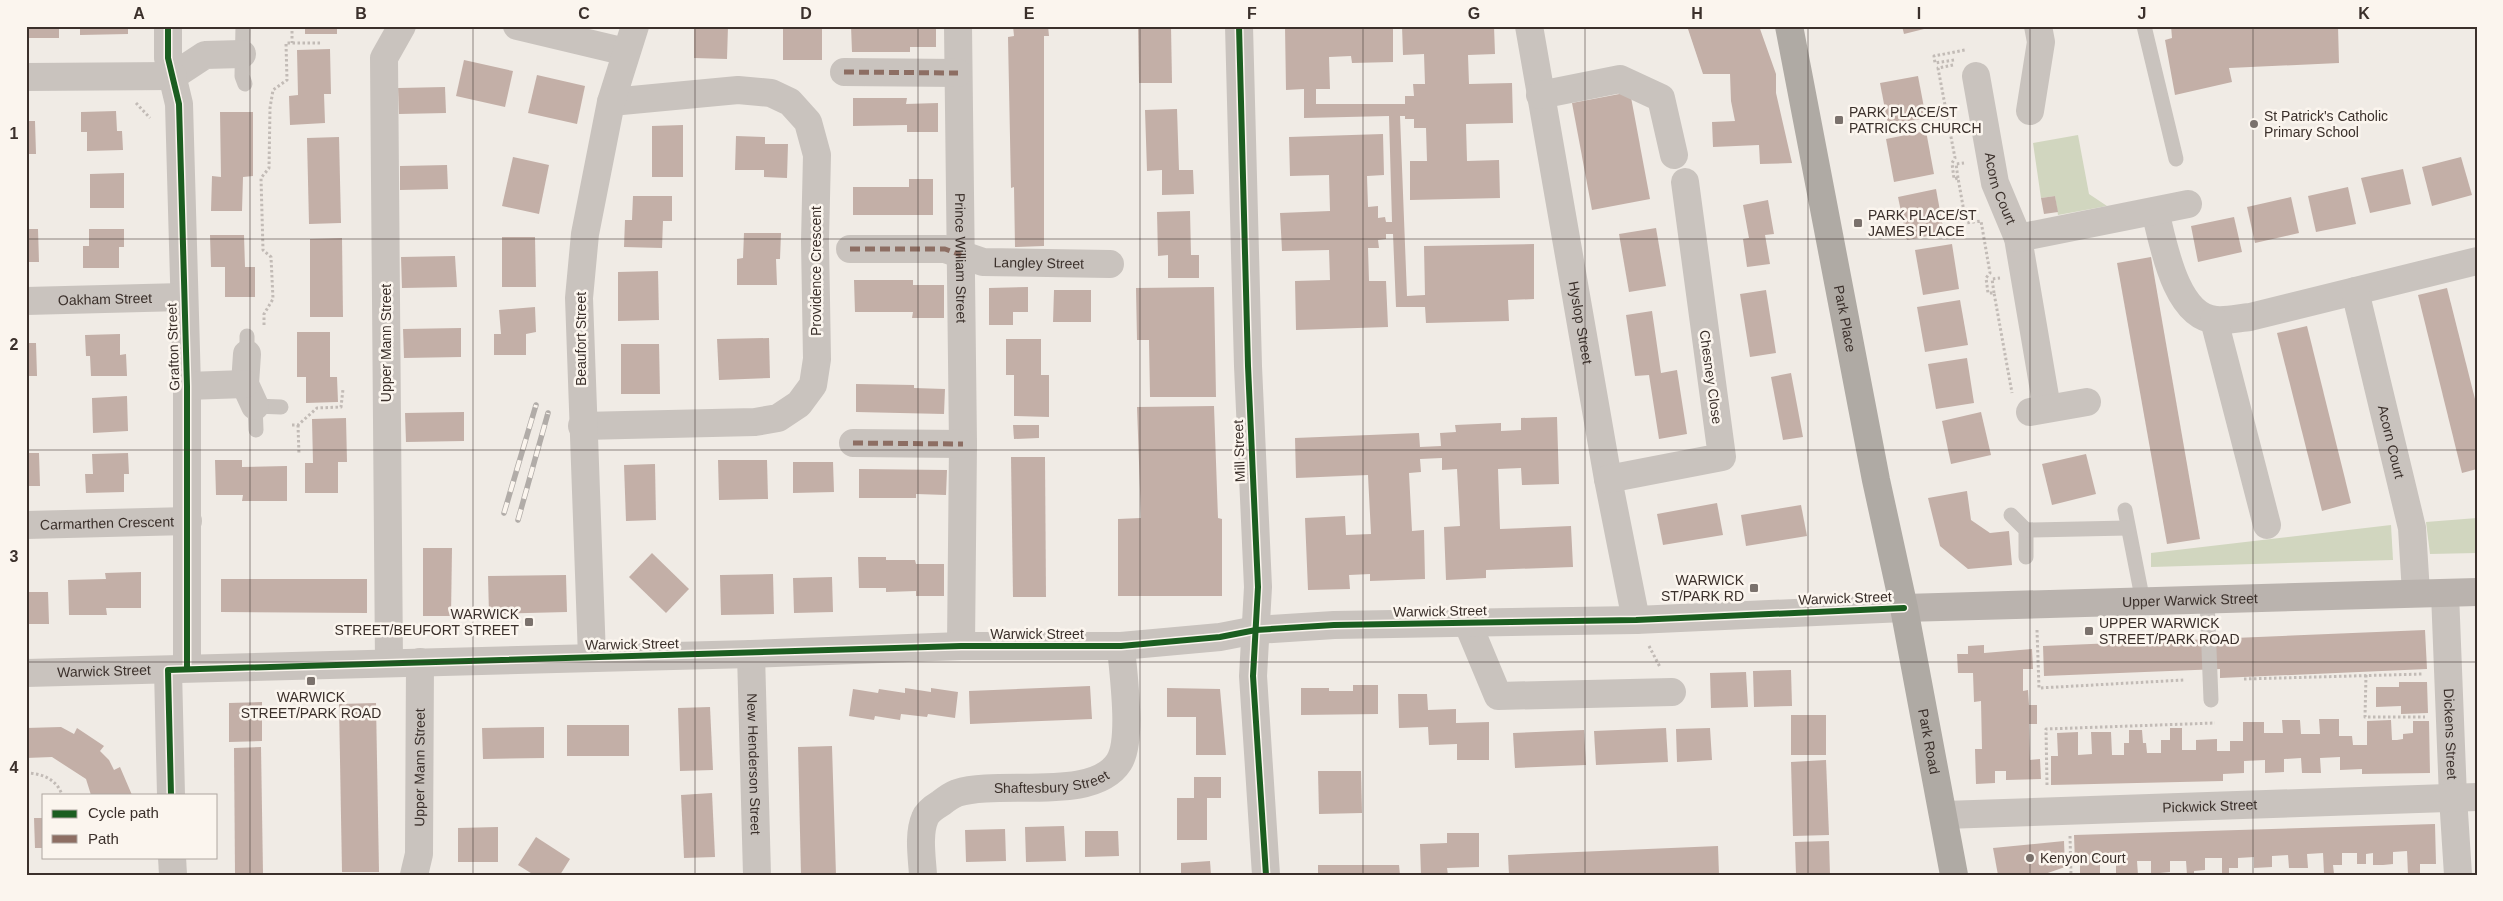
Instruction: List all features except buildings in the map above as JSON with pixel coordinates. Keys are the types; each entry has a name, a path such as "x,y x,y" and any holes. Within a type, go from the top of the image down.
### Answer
{"highway":[{"name":"Park Place","path":"1789,26 1876,480 1904,608"},
{"name":"Park Road","path":"1904,608 1954,875"}],"main road":[{"name":"Upper Warwick Street","path":"1904,608 2477,592"}],"street":[{"name":"Grafton Street","path":"168,26 168,58 179,104 187,386 188,521 177,669 171,794"},
{"path":"517,26 626,52"},
{"name":"Beaufort Street","path":"592,657 582,426 579,298 585,234 611,102 635,26"},
{"name":"Prince William Street","path":"958,26 962,444 961,646"},
{"name":"Mill Street","path":"1239,26 1248,366 1258,587 1253,676 1266,875"},
{"name":"Hyslop Street","path":"1528,26 1608,478 1636,620"},
{"path":"2030,112 2041,42 2038,26"},
{"name":"Upper Mann Street","path":"388,662 384,58 401,27"},
{"path":"26,76 173,76 205,55 242,54"},
{"path":"844,72 958,73"},
{"name":"Acorn Court","path":"1976,76 1995,183 2018,238 2030,406"},
{"path":"1540,94 1620,79 1661,98 1674,155"},
{"name":"Providence Crescent","path":"582,426 755,422 778,418 799,404 813,386 817,359 815,241 817,155 808,122 790,102 771,93 738,90 611,102"},
{"name":"Chesney Close","path":"1608,478 1722,457 1684,182"},
{"name":"Acorn Court","path":"2018,238 2188,204"},
{"path":"2155,211 2170,269 2189,308 2214,320 2250,317 2477,261"},
{"name":"Langley Street","path":"850,249 945,249 983,262 1110,264"},
{"name":"Acorn Court","path":"2355,291 2412,528 2416,593"},
{"name":"Oakham Street","path":"26,301 183,297"},
{"path":"2214,320 2266,525"},
{"path":"187,386 259,407 253,341"},
{"path":"2030,406 2087,402"},
{"path":"853,443 962,444"},
{"name":"Carmarthen Crescent","path":"26,525 188,521"},
{"name":"Dickens Street","path":"2445,593 2450,716 2465,797 2458,875"},
{"name":"Warwick Street","path":"26,673 388,662 751,654 961,646 1121,646 1220,637 1256,630 1334,625 1636,620 1904,608"},
{"name":"Warwick Street","path":"1468,624 1498,696 1672,692"},
{"name":"Shaftesbury Street","path":"923,875 922,839 925,818 936,805 956,793 985,788 1078,786 1104,778 1119,762 1127,742 1121,646"},
{"name":"New Henderson Street","path":"751,654 757,875"},
{"name":"Upper Mann Street","path":"414,875 420,854 420,662"},
{"name":"Pickwick Street","path":"1944,815 2465,797"},
{"path":"172,858 173,875"}],"lane":[{"path":"243,26 242,76 246,84"},
{"path":"2144,26 2176,160"},
{"path":"2125,510 2143,602"},
{"path":"2011,515 2026,530 2026,557"},
{"path":"2026,530 2128,528"},
{"path":"2207,599 2211,700"}],"path":[{"path":"292,26 292,43"},
{"path":"253,341 264,314 273,299 272,257 264,250 261,178 269,168 270,108 273,90 287,80 286,43 321,43"},
{"path":"1938,68 1955,158 1952,163 1954,179 1958,178"},
{"path":"1956,164 1966,223 1981,221 1990,273 1986,278 1988,293 1994,293"},
{"path":"1992,279 1994,293 2030,406"},
{"path":"299,455 298,425 317,408 341,407 343,389"},
{"path":"2037,604 2039,688 2184,680"},
{"path":"1636,620 1672,692"},
{"path":"2244,679 2448,673"},
{"path":"2366,675 2365,717 2450,716"},
{"path":"2072,875 2058,811 2046,729 2215,723"},
{"path":"26,772 39,773 45,776 60,788 62,794"}],"green space":[{"path":"2078,135 2089,194 2107,206 2058,215 2055,196 2041,198 2033,143"},
{"path":"2477,518 2477,553 2430,554 2426,522"},
{"path":"2391,525 2393,560 2151,567 2151,553"}],"railway":[{"path":"504,513 536,405"},
{"path":"518,520 548,413"}],"marked path":[{"path":"844,72 958,73"},
{"path":"850,249 945,249 961,255"},
{"path":"853,443 963,444"}],"cycle path":[{"path":"168,26 168,58 179,104 187,386 187,668"},
{"path":"1239,26 1248,366 1258,587 1253,676 1266,875"},
{"path":"171,794 168,670 961,646 1121,646 1220,637 1256,630 1334,625 1636,620 1904,608"}],"place":[{"name":"PARK PLACE/ST PATRICKS CHURCH","path":"1839,120"},
{"name":"St Patrick's Catholic Primary School","path":"2254,124"},
{"name":"PARK PLACE/ST JAMES PLACE","path":"1858,223"},
{"name":"WARWICK ST/PARK RD","path":"1754,588"},
{"name":"WARWICK STREET/BEUFORT STREET","path":"529,622"},
{"name":"UPPER WARWICK STREET/PARK ROAD","path":"2089,631"},
{"name":"WARWICK STREET/PARK ROAD","path":"311,681"},
{"name":"Kenyon Court","path":"2030,858"}]}
